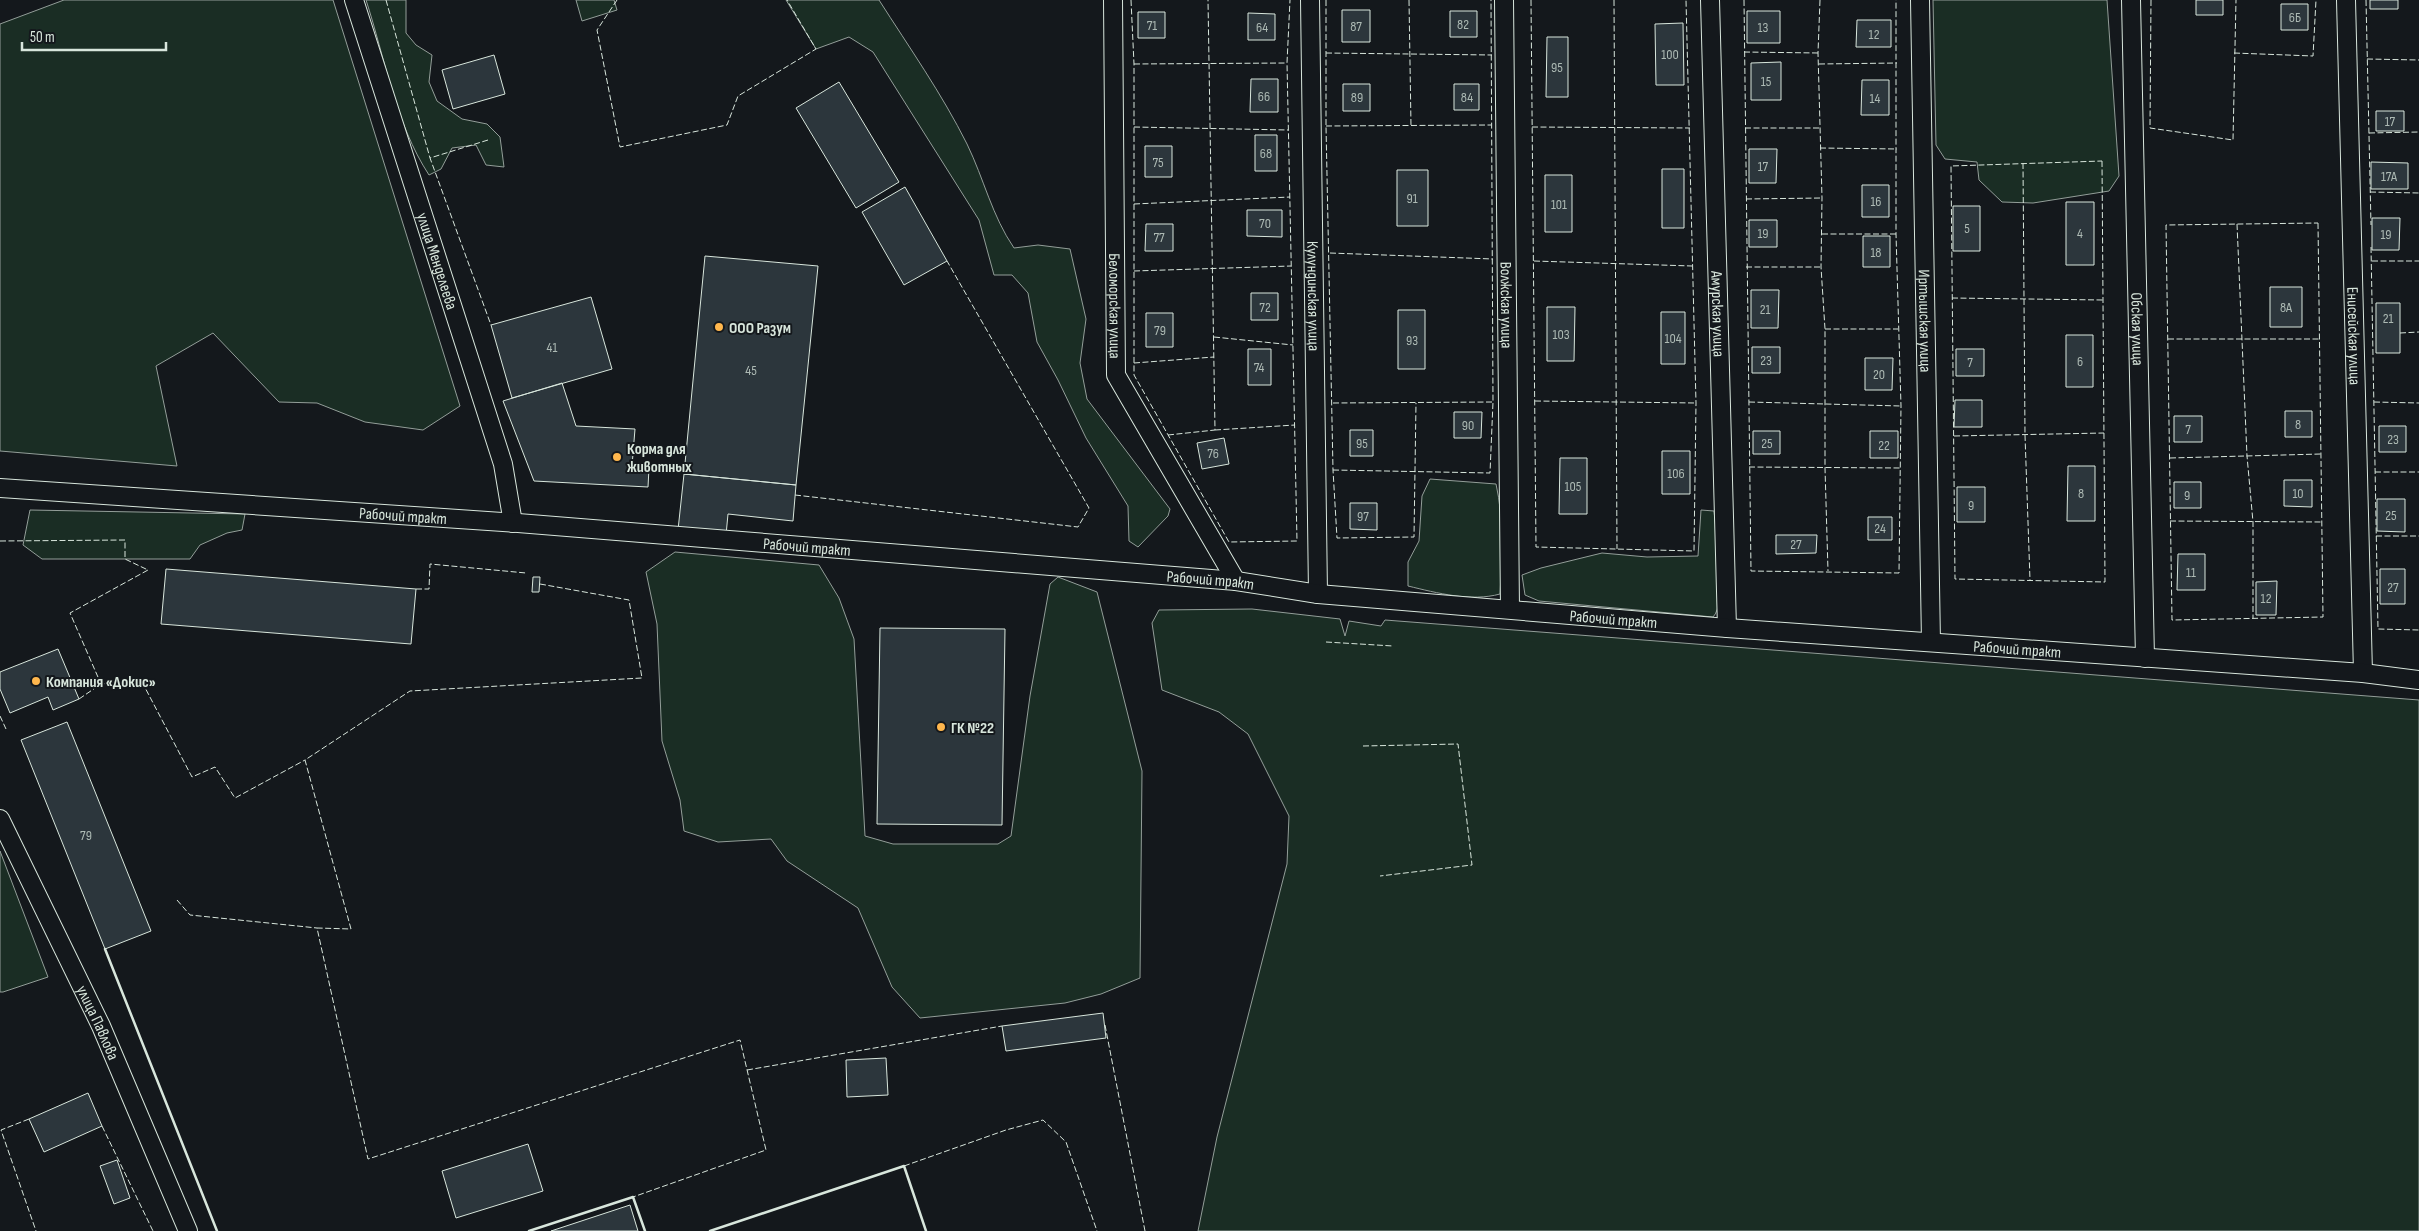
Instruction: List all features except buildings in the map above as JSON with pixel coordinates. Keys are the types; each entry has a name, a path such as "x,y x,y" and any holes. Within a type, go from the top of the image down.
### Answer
{"street":[{"name":"улица Менделеева","path":"354,0 503,464 513,523"},
{"name":"Беломорская улица","path":"1113,0 1116,374 1236,581"},
{"name":"Кулундинская улица","path":"1310,0 1318,594"},
{"name":"Волжская улица","path":"1504,0 1510,609"},
{"name":"Амурская улица","path":"1710,0 1727,628"},
{"name":"Иртышская улица","path":"1920,0 1931,642"},
{"name":"Обская улица","path":"2131,0 2145,658"},
{"name":"Енисейская улица","path":"2346,0 2363,673"},
{"name":"Рабочий тракт","path":"0,488 513,523 1236,581 1318,594 1727,628 2363,673 2419,680"},
{"name":"улица Павлова","path":"0,819 101,1026 188,1231"}],"green space":[{"path":"64,0 333,0 460,406 423,430 365,422 317,403 279,402 213,333 156,366 177,466 0,451 0,24"},
{"path":"366,0 406,0 406,33 416,45 432,55 429,82 437,101 462,119 487,124 500,137 504,167 486,165 476,145 452,148 441,169 429,175 407,134 399,112"},
{"path":"576,0 614,0 617,10 582,21"},
{"path":"786,0 879,0 957,125 973,157 1006,236 1014,248 1038,245 1070,249 1086,319 1080,363 1087,399 1170,509 1168,516 1138,547 1129,541 1128,506 1086,438 1037,342 1028,293 1012,275 994,275 979,220 873,52 849,37 816,49"},
{"path":"1933,0 2107,0 2119,176 2109,191 2033,203 2002,202 1979,180 1977,162 1945,159 1936,145"},
{"path":"1430,479 1496,484 1501,525 1500,594 1466,597 1442,594 1408,586 1408,562 1419,541 1422,496"},
{"path":"30,510 245,514 242,530 227,533 200,545 190,559 42,559 23,545"},
{"path":"1701,510 1714,511 1717,535 1720,583 1717,610 1713,617 1539,601 1525,595 1522,575 1541,568 1602,553 1647,557 1698,556"},
{"path":"675,552 819,565 839,598 854,639 865,836 893,844 998,844 1011,836 1030,696 1050,584 1058,577 1097,592 1142,771 1140,978 1101,994 1065,1003 920,1018 892,987 858,908 787,861 771,839 718,842 684,831 680,800 662,741 657,624 646,572"},
{"path":"1252,609 1340,619 1345,636 1349,621 1381,626 1385,620 2419,700 2419,1231 1198,1231 1217,1137 1287,864 1289,816 1248,734 1219,712 1162,690 1152,623 1159,610"},
{"path":"0,851 48,977 3,992 0,992"}],"fence":[{"path":"386,0 430,158"},
{"path":"617,0 597,30 620,147 727,125 738,96 816,49 787,0"},
{"path":"1131,0 1134,64 1134,375 1229,542 1297,541 1287,63 1290,0"},
{"path":"1168,435 1215,430 1208,0"},
{"path":"1326,0 1326,126 1333,470 1337,538 1414,537 1416,403"},
{"path":"1409,0 1411,126"},
{"path":"1333,470 1490,473 1493,402 1491,0"},
{"path":"1531,0 1536,547 1694,551 1696,403 1686,0"},
{"path":"1614,0 1617,549"},
{"path":"1744,0 1751,571 1899,573 1901,406 1896,234 1896,0"},
{"path":"1820,0 1818,53 1822,198 1821,267 1825,329 1825,468 1828,571"},
{"path":"2151,0 2150,128 2233,140 2236,0"},
{"path":"2234,53 2313,56 2316,0"},
{"path":"2366,0 2371,225"},
{"path":"1744,52 1818,53"},
{"path":"1326,53 1492,55"},
{"path":"2367,59 2419,60"},
{"path":"1134,64 1287,63"},
{"path":"1819,64 1897,63"},
{"path":"1326,126 1491,125"},
{"path":"1134,127 1288,130"},
{"path":"1532,127 1690,128"},
{"path":"1745,128 1820,128"},
{"path":"2369,133 2419,132"},
{"path":"488,140 430,158 491,325"},
{"path":"1820,148 1897,149"},
{"path":"2102,161 2105,582 1955,579 1951,166 2102,161"},
{"path":"2023,163 2025,435 2030,580"},
{"path":"2370,192 2419,193"},
{"path":"1134,204 1290,197"},
{"path":"1746,199 1822,198"},
{"path":"2318,223 2323,617 2172,620 2166,225 2318,223"},
{"path":"2237,224 2247,456 2253,522 2253,618"},
{"path":"1822,234 1896,234"},
{"path":"2371,247 2378,629 2419,630"},
{"path":"1330,253 1493,259"},
{"path":"795,495 1078,527 1089,508 947,261"},
{"path":"1534,261 1692,266"},
{"path":"2372,261 2419,261"},
{"path":"1134,271 1291,266"},
{"path":"1746,267 1821,267"},
{"path":"1952,298 2103,300"},
{"path":"1825,329 1898,329"},
{"path":"2400,333 2419,332"},
{"path":"1214,337 1293,345"},
{"path":"2168,339 2320,339"},
{"path":"1134,363 1214,357"},
{"path":"1535,401 1696,403"},
{"path":"1333,403 1493,402"},
{"path":"1749,402 1901,406"},
{"path":"2374,402 2419,403"},
{"path":"1215,430 1295,425"},
{"path":"1954,436 2104,433"},
{"path":"2170,458 2321,454"},
{"path":"1749,467 1901,468"},
{"path":"2375,472 2419,472"},
{"path":"2170,521 2322,522"},
{"path":"2376,536 2419,536"},
{"path":"0,541 125,540 125,559 148,570"},
{"path":"416,589 429,589 430,564 526,573"},
{"path":"79,699 101,684 70,613 148,570"},
{"path":"540,584 629,600 642,678 410,691 305,760 351,929 317,928 368,1159 740,1040 766,1150 633,1197"},
{"path":"1326,642 1393,646"},
{"path":"101,684 141,680 192,777 215,767 235,798 305,760"},
{"path":"0,716 6,729"},
{"path":"1363,746 1458,744 1472,865 1380,876"},
{"path":"177,900 190,915 317,928"},
{"path":"1105,1025 1145,1231"},
{"path":"747,1070 1002,1026"},
{"path":"29,1119 1,1130 36,1231"},
{"path":"904,1166 1006,1130 1043,1120 1066,1142 1097,1231"},
{"path":"102,1126 153,1231"}],"wall":[{"path":"105,949 217,1231"},
{"path":"710,1231 904,1166 926,1231"},
{"path":"529,1231 633,1197 645,1231"}],"place":[{"name":"ООО Разум","path":"719,327"},
{"name":"Корма для животных","path":"617,457"},
{"name":"Компания «Докис»","path":"36,681"},
{"name":"ГК №22","path":"941,727"}]}
